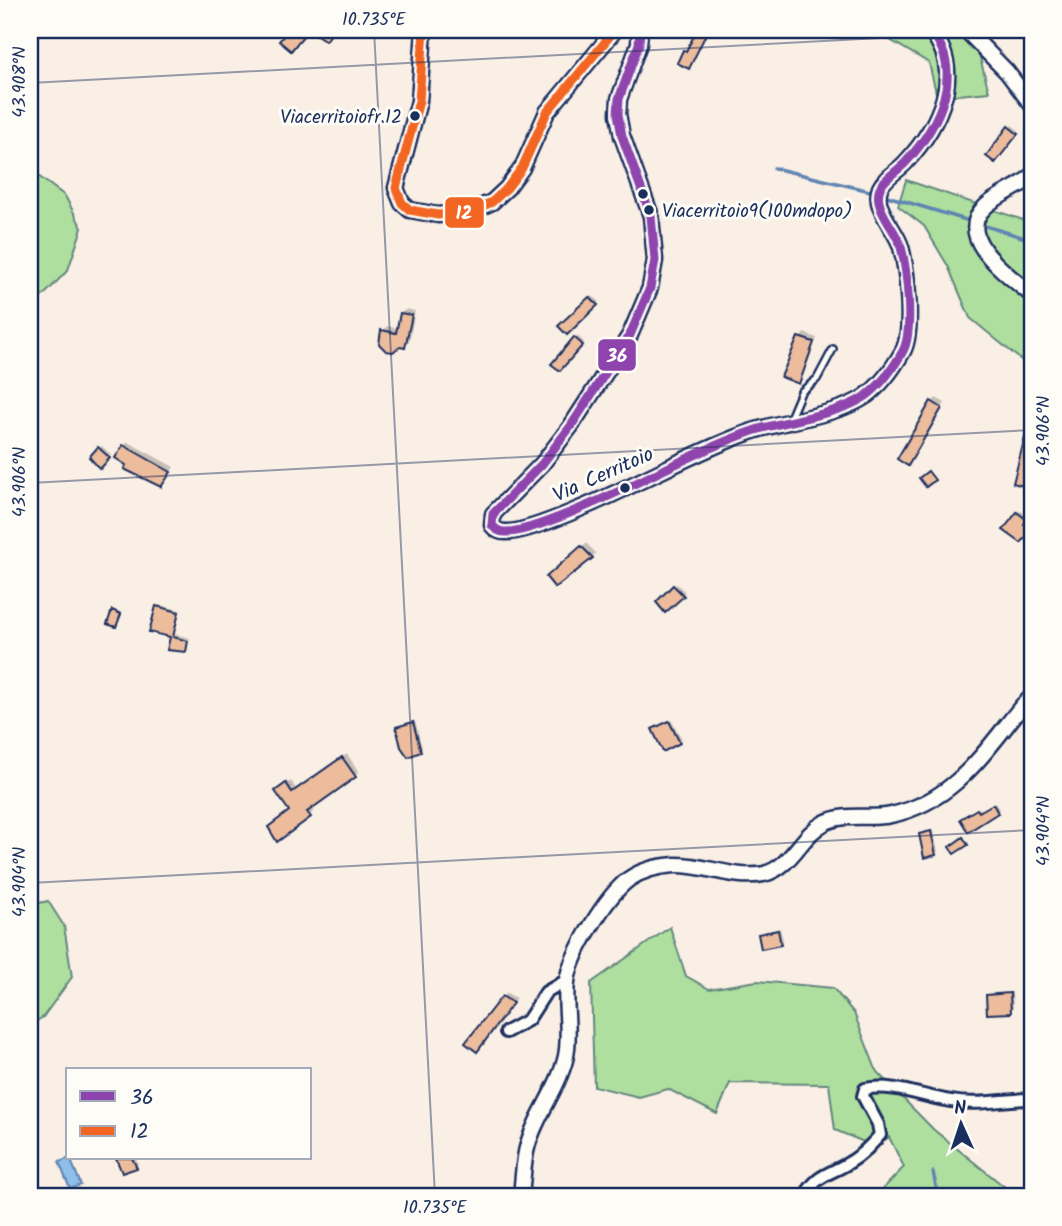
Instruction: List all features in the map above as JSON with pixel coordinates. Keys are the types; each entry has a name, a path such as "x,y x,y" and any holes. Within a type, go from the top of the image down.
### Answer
{"street":[{"path":"424,30 419,102 396,188 402,203 410,210 438,215 469,212 492,202 507,188 522,168 547,112 615,30"},
{"name":"Via Cerritoio","path":"640,30 639,44 619,99 618,114 622,136 651,216 654,260 650,288 630,335 571,426 542,464 493,514 492,525 504,533 543,523 623,489 708,448 752,431 841,407 865,396 890,371 904,350 910,322 900,246 881,207 879,195 885,181 906,162 919,144 946,95 949,81 946,58 930,30"},
{"path":"966,30 1007,72 1032,105"},
{"path":"1032,176 986,206 976,226 976,237 983,250 1032,295"},
{"path":"521,1196 528,1143 561,1073 566,1056 567,980 574,956 618,888 646,871 677,865 740,875 772,872 795,853 814,829 825,822 838,817 886,816 925,804 966,775 1032,697"},
{"path":"506,1032 528,1020 546,992 567,980"},
{"path":"805,1196 820,1176 849,1163 865,1152 880,1135 878,1124 863,1096 865,1089 888,1088 952,1102 1032,1099"}],"lane":[{"path":"789,421 801,392 817,379 833,349"}],"green space":[{"path":"873,30 979,30 978,50 989,92 937,97 929,63"},
{"path":"30,170 65,196 82,228 68,270 30,306"},
{"path":"906,180 1032,223 1032,369 970,318 948,266 924,226 898,206"},
{"path":"48,901 64,926 72,977 43,1017 30,1025 30,905"},
{"path":"670,927 686,976 709,989 757,981 833,988 854,1013 877,1072 934,1130 1016,1196 876,1196 904,1167 889,1137 876,1147 835,1130 829,1084 730,1083 717,1114 668,1089 639,1097 594,1086 591,983"}],"water":[{"path":"71,1160 81,1185 70,1189 59,1162"}],"building":[{"path":"288,30 308,30 291,51 279,41"},
{"path":"309,30 334,30 326,41"},
{"path":"697,30 708,30 689,69 677,63"},
{"path":"1008,126 1018,134 995,163 986,156"},
{"path":"589,297 598,305 567,335 558,326"},
{"path":"400,313 412,315 405,348 386,351 379,344 381,330 396,333"},
{"path":"574,337 583,345 560,371 551,364"},
{"path":"798,337 814,342 799,384 781,377"},
{"path":"931,401 942,408 908,466 897,459"},
{"path":"1029,422 1032,422 1030,488 1013,483"},
{"path":"123,445 171,472 161,487 124,469 126,465 115,458"},
{"path":"98,447 110,458 100,469 89,457"},
{"path":"928,471 935,480 926,487 919,478"},
{"path":"1017,512 1027,520 1024,524 1032,529 1021,543 1003,530"},
{"path":"581,546 593,558 555,588 546,577"},
{"path":"673,585 684,596 665,613 656,602"},
{"path":"156,606 179,612 173,637 188,641 186,652 167,650 170,637 149,632"},
{"path":"112,610 121,614 116,627 107,624"},
{"path":"669,721 680,743 663,752 652,729"},
{"path":"413,722 421,752 408,757 401,747 396,727"},
{"path":"342,757 356,777 307,812 311,817 277,842 268,827 289,811 275,791 286,783 292,792"},
{"path":"993,804 998,813 968,832 960,819"},
{"path":"931,831 936,855 924,858 919,834"},
{"path":"963,837 968,845 954,854 949,847"},
{"path":"778,930 781,945 761,949 758,934"},
{"path":"1010,993 1011,1013 987,1014 986,995"},
{"path":"502,996 513,1003 477,1052 465,1043"},
{"path":"117,1160 133,1160 137,1168 122,1173"}],"waterway":[{"path":"774,168 870,191"},
{"path":"887,196 966,220"},
{"path":"982,225 1032,240"},
{"path":"933,1172 938,1196"}],"transit line":[{"name":"12","path":"424,30 419,101 396,188 402,203 410,210 438,215 469,212 492,202 507,188 522,168 547,112 615,30"},
{"name":"36","path":"640,30 639,44 619,99 618,114 622,136 651,216 655,260 650,288 630,335 571,426 542,464 493,514 492,525 501,531 516,531 569,513 750,432 826,413 854,403 872,392 882,381 903,351 909,315 901,247 882,211 878,196 882,184 906,162 929,132 944,98 946,63 941,46 930,30"}],"place":[{"name":"Viacerritoiofr.12","path":"415,116"},
{"name":"Viacerritoio9(100mdopo)","path":"649,210"}]}
